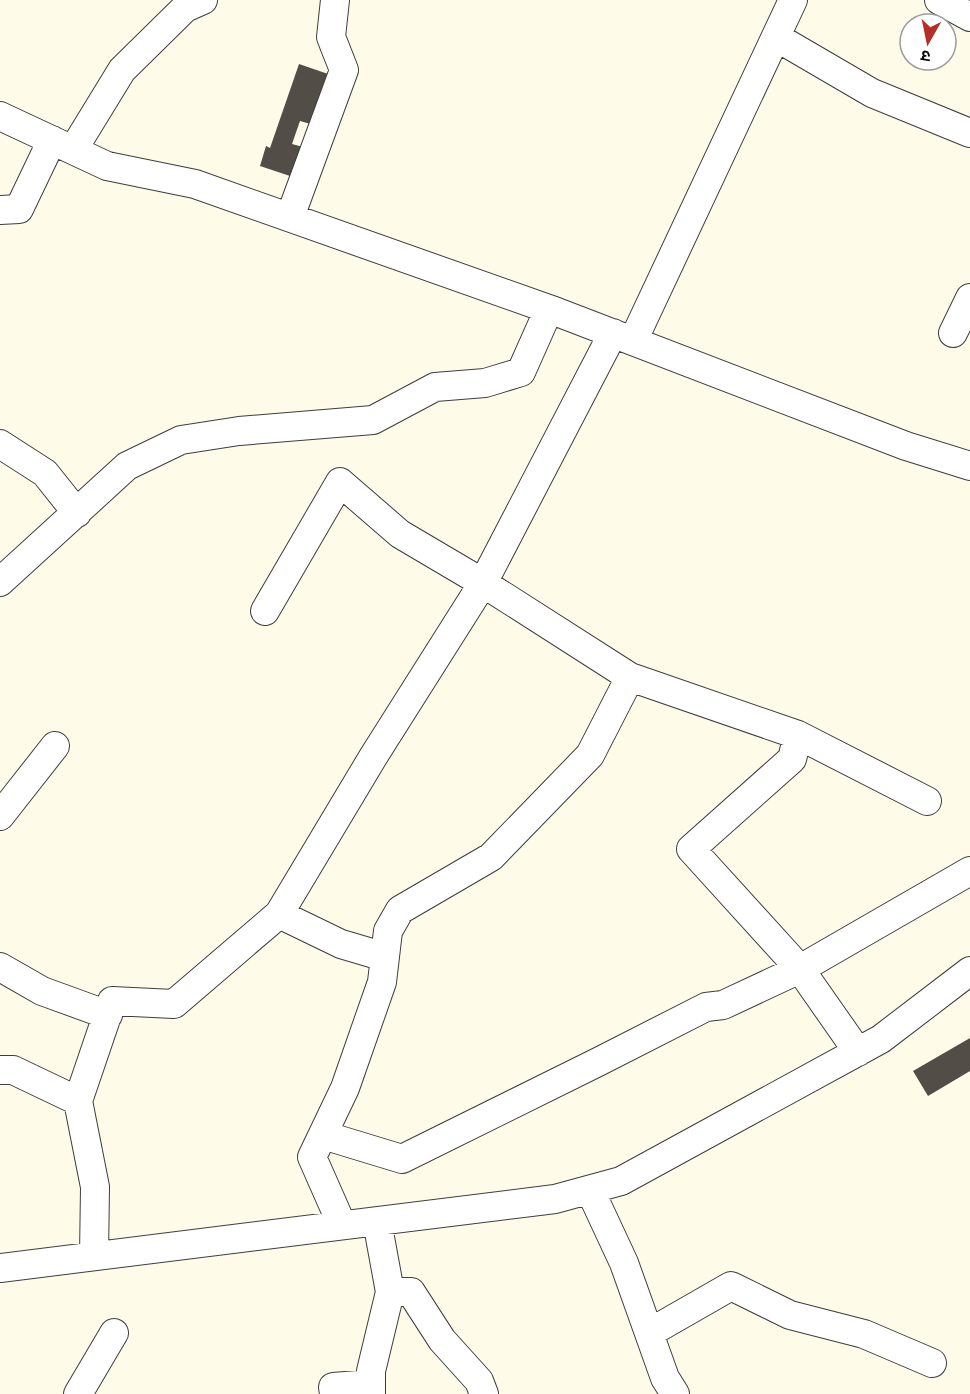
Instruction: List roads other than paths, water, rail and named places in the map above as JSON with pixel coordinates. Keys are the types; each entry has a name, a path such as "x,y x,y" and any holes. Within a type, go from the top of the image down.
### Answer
{"street":[{"path":"0,210 19,209 62,145 122,70 185,8 203,0"},
{"path":"290,218 344,70 331,37 335,0"},
{"path":"94,1256 95,1187 78,1101 112,1001 174,1004 279,914 373,757 483,583 623,337 793,0"},
{"path":"939,0 970,17"},
{"path":"776,37 872,93 970,133"},
{"path":"0,116 107,166 195,184 549,309 906,446 970,466"},
{"path":"953,333 970,298"},
{"path":"0,582 127,466 182,440 239,431 373,420 435,387 485,383 521,372 549,309"},
{"path":"0,444 45,473 77,513"},
{"path":"265,611 340,482 400,534 483,583 630,677 798,735 927,801"},
{"path":"342,1225 312,1157 345,1088 382,982 388,930 400,910 490,857 590,755 630,677"},
{"path":"798,735 792,759 691,849 800,969 858,1052"},
{"path":"0,816 55,746"},
{"path":"322,1135 402,1159 706,1007 723,1005 800,969 970,871"},
{"path":"279,914 341,944 385,957"},
{"path":"0,967 42,991 108,1015"},
{"path":"0,1268 555,1199 621,1181 881,1039 965,983"},
{"path":"0,1070 13,1070 78,1101"},
{"path":"590,1190 624,1263 665,1378 675,1394"},
{"path":"334,1394 333,1387 371,1389 371,1371 390,1292 377,1221"},
{"path":"649,1333 731,1286 790,1315 864,1334 932,1363"},
{"path":"390,1292 411,1292 442,1341 478,1381 484,1394"},
{"path":"78,1394 114,1333"}]}
